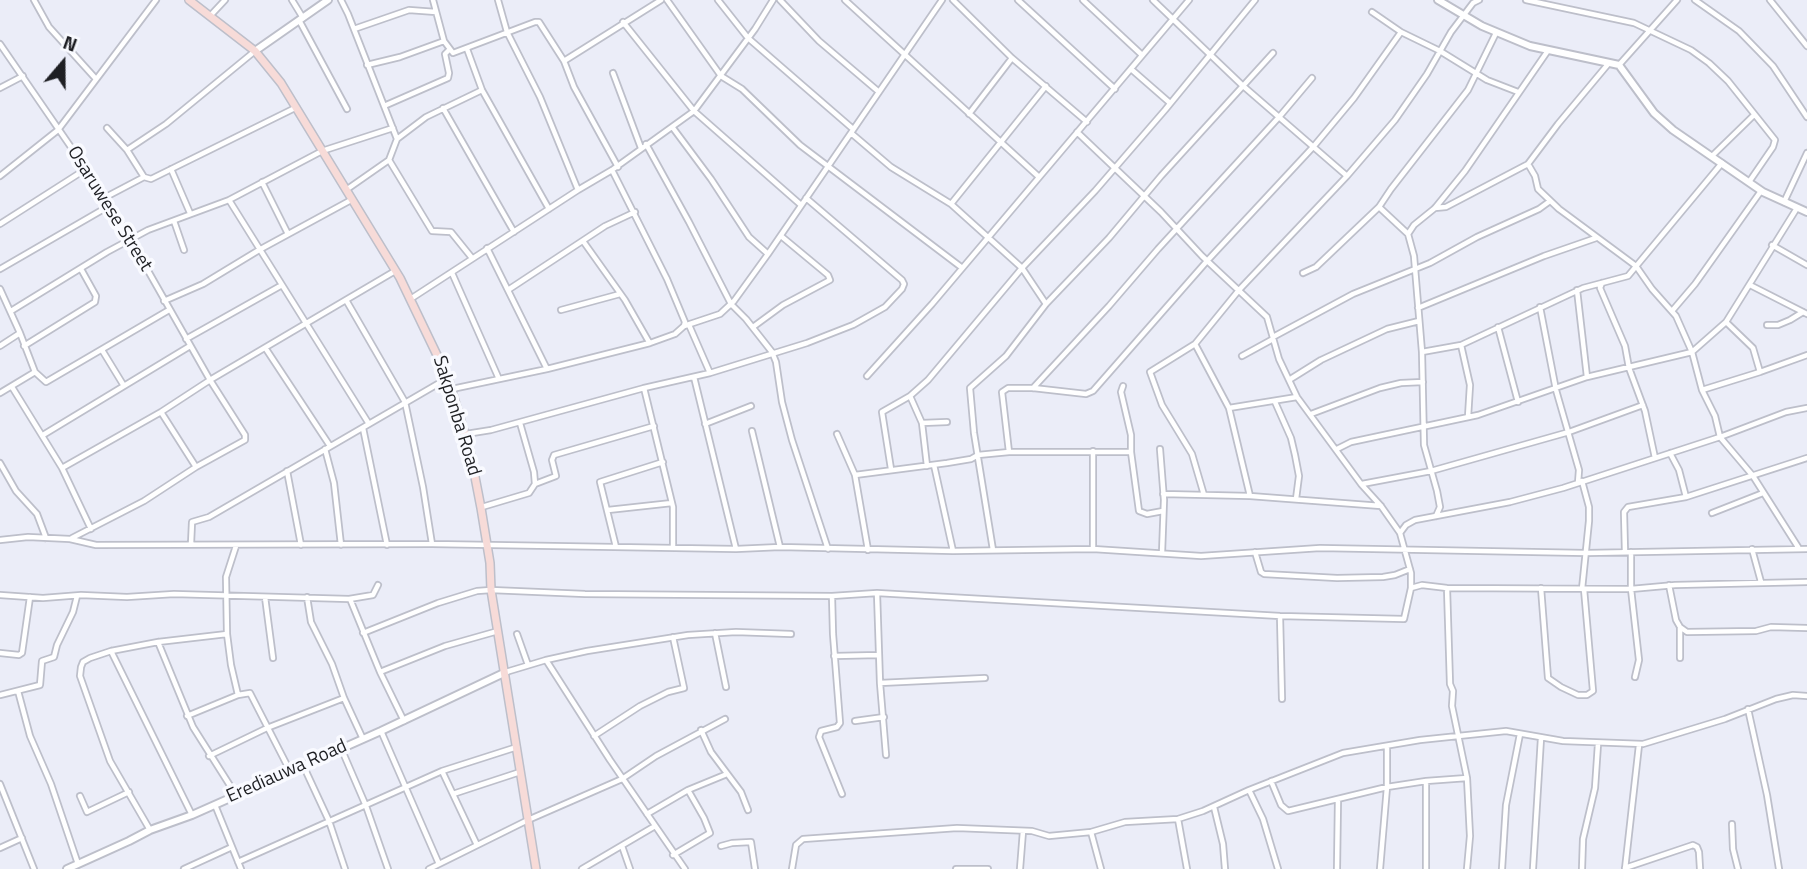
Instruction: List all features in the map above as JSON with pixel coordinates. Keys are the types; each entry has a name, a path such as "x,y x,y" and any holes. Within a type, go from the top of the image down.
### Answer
{"main road":[{"name":"Sakponba Road","path":"189,0 255,51 281,83 412,298 448,378 466,433 481,508 491,590 536,869"}],"street":[{"path":"34,0 49,27 96,79"},
{"path":"0,176 58,130 156,0"},
{"path":"210,16 225,0"},
{"path":"292,0 347,109"},
{"path":"127,150 166,124 255,51 328,0"},
{"path":"341,0 397,139"},
{"path":"433,0 444,41 453,53 539,22 564,61 710,373"},
{"path":"498,0 507,32 540,97 578,190"},
{"path":"564,61 661,0"},
{"path":"667,0 721,76 742,89 800,145 961,267"},
{"path":"718,0 748,38 891,167 951,204 1022,268 1046,304"},
{"path":"412,298 615,168 694,111 773,0"},
{"path":"780,0 819,41 879,92"},
{"path":"845,0 1039,177"},
{"path":"452,389 547,369 649,343 675,334 686,325 720,314 731,304 781,236 941,0"},
{"path":"953,0 1012,58 1087,122"},
{"path":"1018,0 1115,89"},
{"path":"1083,0 1142,55"},
{"path":"1153,0 1242,85 1347,176"},
{"path":"867,376 932,304 1189,0"},
{"path":"891,469 882,412 909,396 934,373 1022,268 1171,103 1255,0"},
{"path":"1438,0 1496,33 1547,52 1567,53 1619,65 1662,121 1761,191 1807,212"},
{"path":"1200,493 1192,454 1162,405 1150,375 1152,369 1195,344 1239,290 1347,176 1395,120 1464,15 1479,0"},
{"path":"1526,0 1634,23 1691,50 1709,63 1728,81 1775,142 1749,182"},
{"path":"1619,65 1677,0"},
{"path":"1695,0 1739,31 1773,66 1807,117"},
{"path":"1770,0 1807,46"},
{"path":"354,29 409,10 436,12"},
{"path":"1372,12 1401,32 1440,51 1476,74 1518,92"},
{"path":"623,23 694,111 801,205"},
{"path":"1009,452 1002,392 1008,388 1033,388 1090,394 1111,374 1208,261 1314,146 1354,98 1401,32"},
{"path":"1303,273 1316,267 1380,207 1458,104 1496,33"},
{"path":"367,65 400,57 444,41"},
{"name":"Osaruwese Street","path":"0,44 86,169 130,239 246,438 196,467"},
{"path":"467,49 482,90 549,209"},
{"path":"384,106 448,78 445,54 449,50"},
{"path":"1408,234 1413,225 1435,208 1472,160 1547,52"},
{"path":"993,550 970,388 1006,356 1046,304 1109,238 1273,53"},
{"path":"969,114 1012,58"},
{"path":"1435,208 1446,207 1528,164 1609,62"},
{"path":"1131,69 1171,103"},
{"path":"613,72 643,146 689,222 731,304 772,352 792,440 828,549"},
{"path":"0,88 23,76"},
{"path":"1033,388 1312,78"},
{"path":"951,204 1046,86"},
{"path":"345,190 389,160 397,139 426,117 482,90"},
{"path":"104,198 144,177 151,178 171,169 296,108"},
{"path":"443,108 514,232"},
{"path":"1712,156 1754,115"},
{"path":"107,128 127,150 144,177"},
{"path":"11,311 130,239 190,213 229,200 322,151 393,128"},
{"path":"673,128 749,237 768,254"},
{"path":"363,633 438,603 468,593 491,590 586,594 832,596 877,593 1400,621 1406,615 1411,588 1410,569 1401,533 1297,397 1267,317 1077,132"},
{"path":"1784,202 1807,153"},
{"path":"389,160 432,231 451,232 472,258"},
{"path":"1422,352 1461,345 1577,290 1628,276 1722,163"},
{"path":"1528,164 1538,189 1636,266 1672,311 1692,352 1702,390 1715,416 1720,437 1753,476 1798,548"},
{"path":"0,223 86,169"},
{"path":"171,169 190,213"},
{"path":"262,182 288,234"},
{"path":"1672,311 1695,284 1761,191"},
{"path":"466,433 520,423 644,388 710,373 807,342 870,317 885,307 904,285 806,198"},
{"path":"229,200 366,426 387,545"},
{"path":"164,301 203,284 351,200"},
{"path":"1241,355 1353,294 1430,263 1550,201"},
{"path":"0,269 109,206"},
{"path":"1380,207 1408,234 1415,268 1422,352 1425,453 1440,507 1436,516"},
{"path":"1337,449 1350,442 1468,417 1556,390 1587,377 1692,352 1726,322 1797,208"},
{"path":"508,290 605,226 635,212"},
{"path":"174,221 184,250"},
{"path":"753,327 783,305 830,280 828,275 781,236"},
{"path":"1418,308 1544,256 1597,238"},
{"path":"583,241 649,343"},
{"path":"1772,246 1807,265"},
{"path":"487,248 547,369"},
{"path":"24,346 95,302 96,296 81,269"},
{"path":"62,468 396,271"},
{"path":"452,273 499,379"},
{"path":"1602,283 1600,288 1625,346 1629,368 1651,430 1655,458"},
{"path":"187,339 282,285"},
{"path":"1750,285 1805,313"},
{"path":"0,289 35,372 43,381 50,381 169,310"},
{"path":"1577,290 1587,377"},
{"path":"561,310 613,296 618,292"},
{"path":"346,300 405,402 432,544"},
{"path":"0,306 7,303"},
{"path":"1540,307 1556,390 1589,507 1583,589 1592,691 1587,695 1569,691 1548,678 1541,588"},
{"path":"1767,325 1778,325 1805,313"},
{"path":"1289,380 1321,360 1387,330 1419,321"},
{"path":"1726,322 1753,348 1760,372"},
{"path":"1498,327 1518,402"},
{"path":"0,346 20,333"},
{"path":"1195,344 1229,408 1250,496"},
{"path":"1461,345 1469,384 1468,417"},
{"path":"43,435 190,346"},
{"path":"266,349 327,448 341,545"},
{"path":"102,350 124,386"},
{"path":"1702,390 1807,355"},
{"path":"0,393 35,372"},
{"path":"694,377 736,549"},
{"path":"191,544 192,522 209,517 448,378"},
{"path":"1311,414 1380,388 1423,382"},
{"path":"1123,386 1121,393 1131,435 1139,511 1146,514 1163,511"},
{"path":"12,387 62,468 91,529"},
{"path":"644,388 672,503 673,548"},
{"path":"909,396 922,423 927,466"},
{"path":"1229,408 1297,397"},
{"path":"1275,402 1291,438 1295,455 1299,476 1296,499"},
{"path":"1361,484 1431,471 1569,432 1643,405"},
{"path":"705,424 751,406"},
{"path":"1396,526 1510,502 1580,482 1807,408"},
{"path":"71,539 144,501 196,467 161,412"},
{"path":"922,423 947,422"},
{"path":"481,508 529,494 535,484 520,423"},
{"path":"535,484 556,476 552,460 554,456 654,426"},
{"path":"752,431 780,547"},
{"path":"837,434 855,475 868,550"},
{"path":"1160,449 1163,553"},
{"path":"1093,451 1093,549"},
{"path":"855,475 971,460 978,455 1009,452 1131,452"},
{"path":"1670,453 1679,470 1686,497"},
{"path":"1635,677 1639,660 1624,516 1626,508 1686,497 1807,458"},
{"path":"616,547 600,482 663,462"},
{"path":"0,463 20,496 37,514 46,538"},
{"path":"934,465 953,551"},
{"path":"287,471 301,545"},
{"path":"1163,494 1200,493 1381,506"},
{"path":"1712,513 1763,493"},
{"path":"1370,507 1372,497"},
{"path":"608,510 672,503"},
{"path":"1401,533 1406,525"},
{"path":"0,540 71,539 96,545 432,544 953,551 1093,549 1201,556 1320,548 1586,553 1807,549"},
{"path":"236,546 227,569 227,634 238,695"},
{"path":"1752,548 1761,582"},
{"path":"1255,552 1264,574 1337,578 1383,577 1395,576 1410,569"},
{"path":"1411,588 1422,585 1447,588 1631,589 1669,585 1807,582"},
{"path":"0,595 127,597 174,594 349,599 373,595 378,584"},
{"path":"1669,585 1680,627 1680,658"},
{"path":"1447,588 1452,706 1467,778 1470,836 1467,869"},
{"path":"877,593 886,755"},
{"path":"0,695 40,685 42,661 54,657 77,596"},
{"path":"832,596 840,723 837,727 821,731 819,737 842,794"},
{"path":"0,653 19,655 23,651 30,597"},
{"path":"265,597 273,659"},
{"path":"307,597 311,622 332,664 363,739"},
{"path":"349,599 404,721"},
{"path":"1280,615 1282,699"},
{"path":"1680,627 1692,633 1756,631 1771,626 1807,628"},
{"path":"380,671 445,646 498,631"},
{"path":"506,672 546,660 715,632 791,634"},
{"path":"715,632 726,687"},
{"path":"150,830 110,761 80,676 83,662 111,652 158,642 227,634"},
{"path":"517,634 528,665"},
{"path":"594,736 640,706 668,692 684,688 673,638"},
{"path":"158,642 187,716 209,756 236,795"},
{"path":"111,652 192,815"},
{"path":"834,656 879,655"},
{"path":"546,660 622,779 685,869"},
{"name":"Erediauwa Road","path":"72,867 150,830 192,815 404,721 506,672"},
{"path":"880,683 985,678"},
{"path":"18,691 30,736 51,784 72,867"},
{"path":"187,716 238,695 250,693 290,771"},
{"path":"792,869 796,845 803,839 957,828 1049,835 1091,831 1125,822 1178,818 1214,807 1249,790 1343,753 1459,735 1506,731 1598,744 1640,744 1698,728 1776,699 1793,695 1807,696"},
{"path":"209,756 267,728 344,698"},
{"path":"1748,709 1768,795 1779,869"},
{"path":"855,721 884,717"},
{"path":"381,731 406,786 434,867 528,820 622,779 701,730 725,719"},
{"path":"701,730 711,752 746,801 748,810"},
{"path":"1502,869 1506,805 1520,734"},
{"path":"1533,869 1541,738"},
{"path":"1582,869 1583,839 1595,788 1598,744"},
{"path":"1640,744 1625,868 1693,845 1699,852 1700,869"},
{"path":"1380,869 1388,746"},
{"path":"238,862 442,771 517,747"},
{"path":"341,748 366,806 388,869"},
{"path":"303,765 329,821 345,869"},
{"path":"442,771 477,845"},
{"path":"453,794 520,772"},
{"path":"647,814 688,790 727,774"},
{"path":"1271,781 1281,805 1288,811 1387,787 1467,778"},
{"path":"1426,781 1426,869"},
{"path":"0,784 34,869"},
{"path":"673,855 710,833 688,790"},
{"path":"1249,790 1263,819 1279,869"},
{"path":"80,796 87,812 128,792"},
{"path":"1337,869 1338,799"},
{"path":"215,805 241,869"},
{"path":"1214,807 1223,844 1225,869"},
{"path":"1178,818 1187,869"},
{"path":"1732,824 1733,849 1738,869"},
{"path":"584,868 655,826"},
{"path":"1020,869 1023,831"},
{"path":"1091,831 1101,869"},
{"path":"0,848 22,838"},
{"path":"721,846 751,842 755,869"},
{"path":"622,846 630,869"},
{"path":"184,869 232,847"},
{"path":"956,869 988,869"}]}
